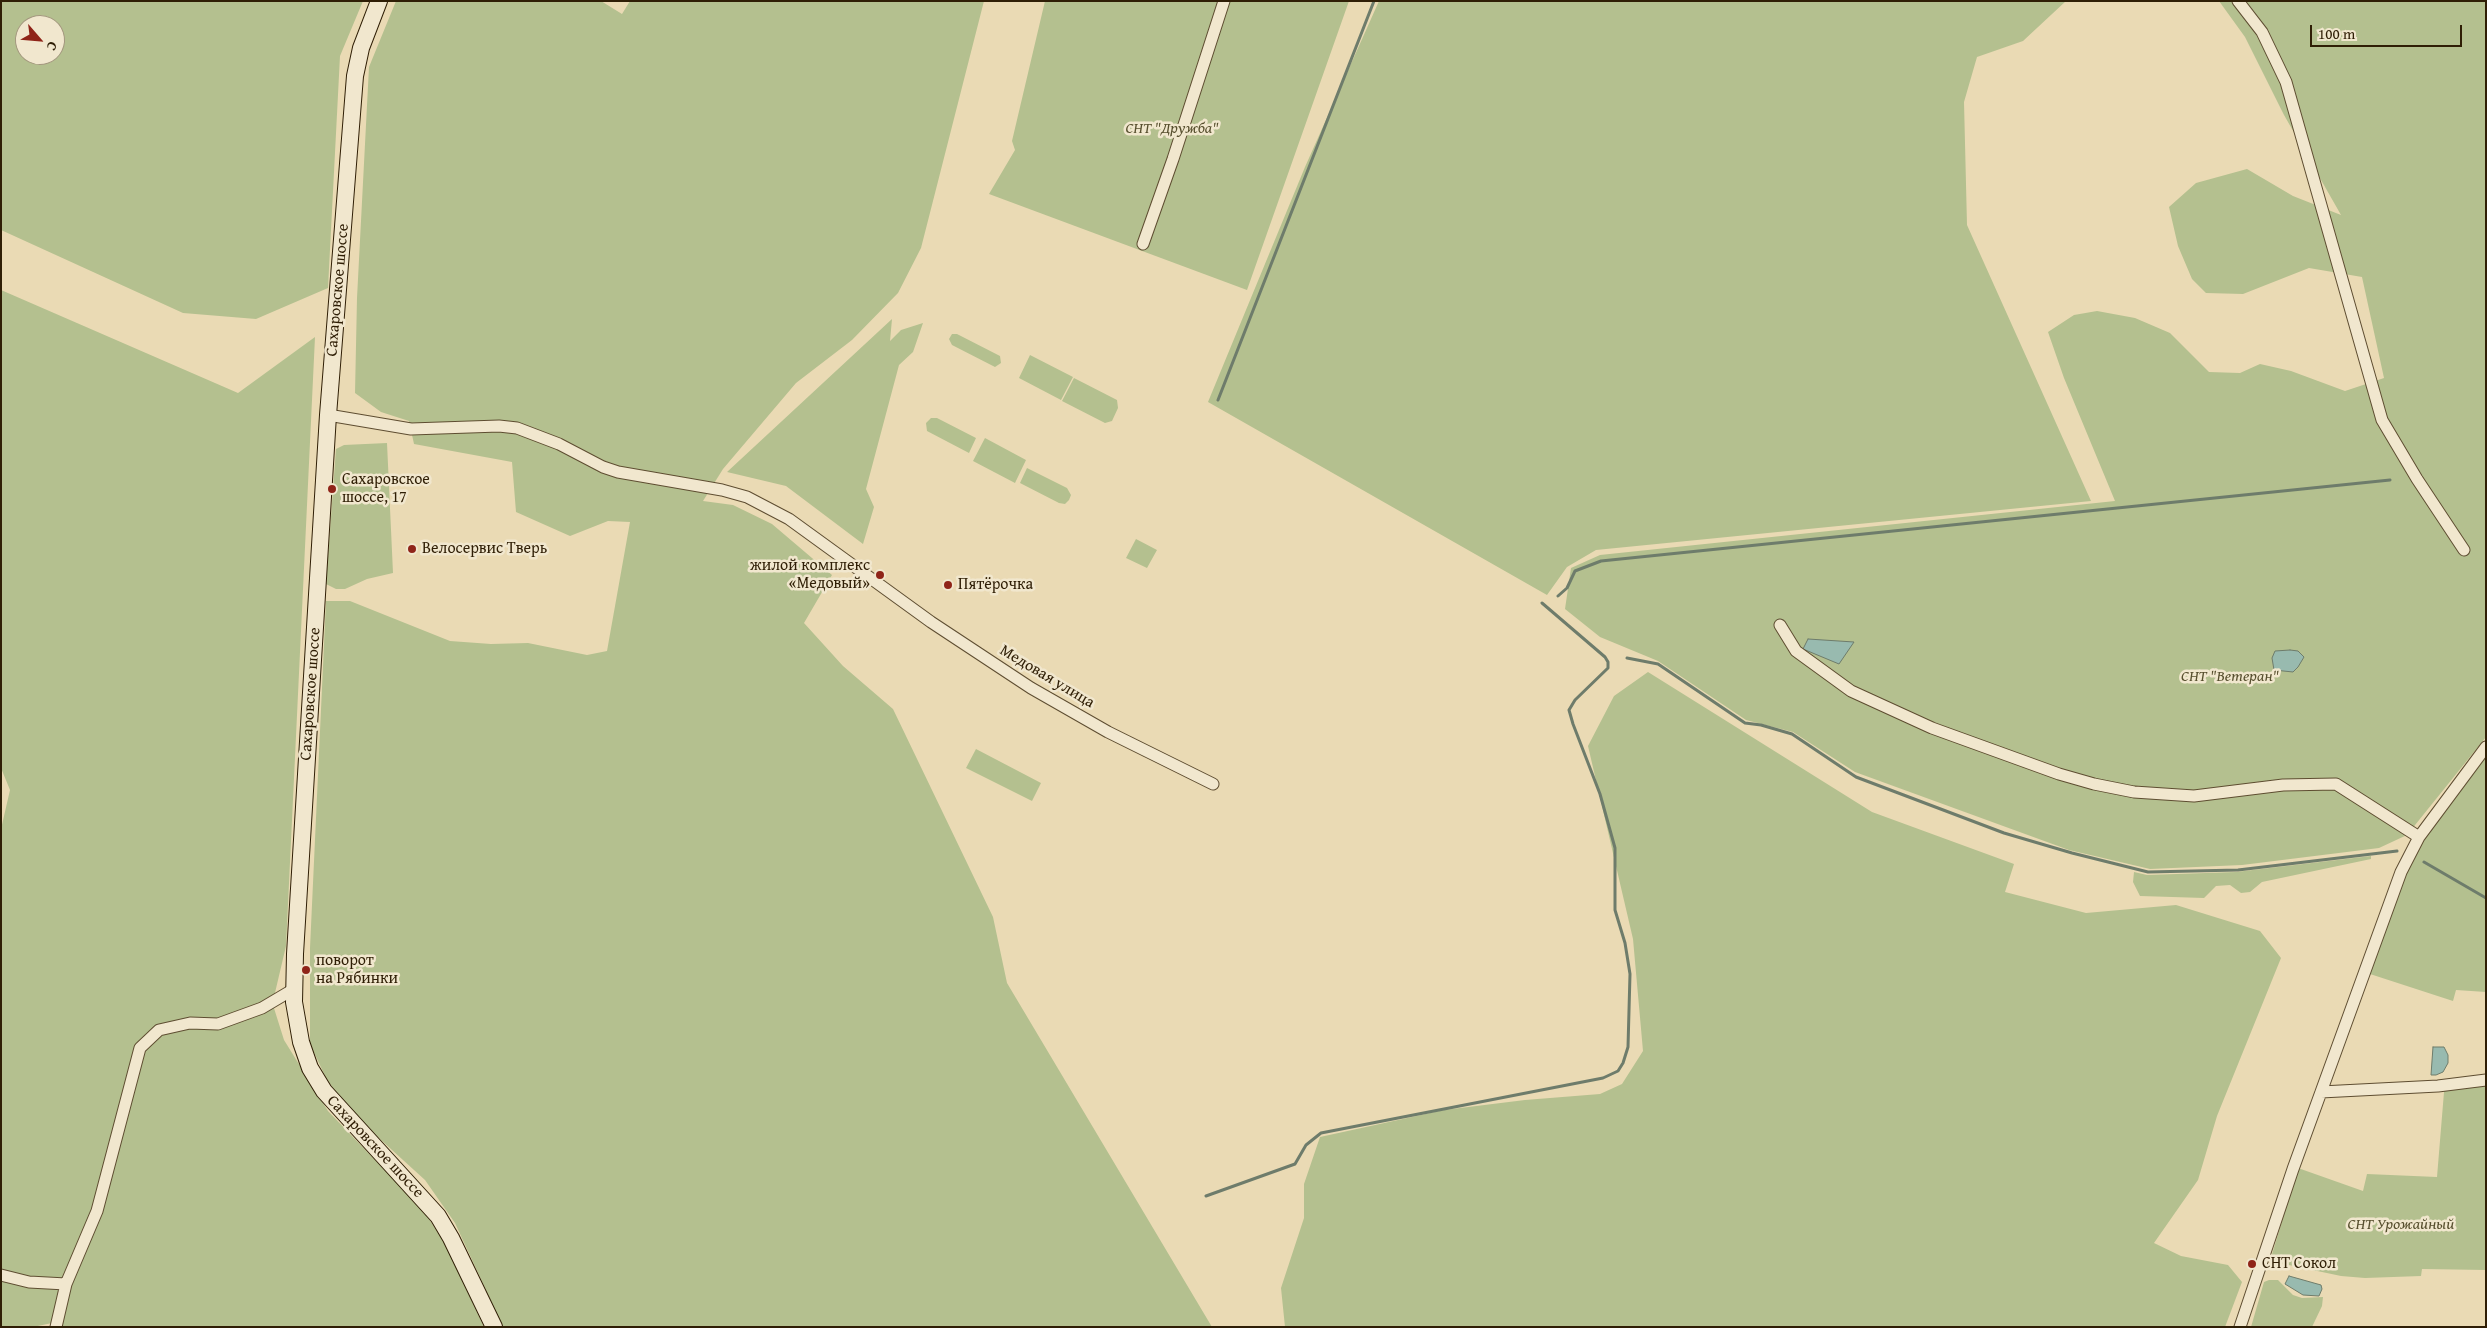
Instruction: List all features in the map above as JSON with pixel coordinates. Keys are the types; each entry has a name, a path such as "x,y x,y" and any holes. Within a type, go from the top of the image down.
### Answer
{"main road":[{"name":"Сахаровское шоссе","path":"379,1 361,48 355,76 328,415 294,989 297,1029 305,1055 316,1080 341,1112 417,1191 438,1216 451,1238 494,1327"}],"street":[{"path":"1143,244 1168,176 1224,1"},
{"path":"2238,1 2262,32 2286,82 2382,420 2417,479 2464,550"},
{"name":"Медовая улица","path":"328,415 411,429 500,426 517,428 558,444 602,467 618,472 722,490 768,506 960,642 1031,688 1108,732 1212,784"},
{"path":"1780,625 1796,651 1851,691 1932,728 2059,774 2094,784 2134,792 2194,796 2283,785 2336,784 2419,836"},
{"path":"2240,1327 2321,1092 2401,872 2419,836 2486,747"},
{"path":"56,1327 66,1284 97,1211 140,1048 159,1030 190,1023 218,1024 262,1008 294,989"},
{"path":"2321,1092 2438,1086 2486,1080"},
{"path":"1,1275 29,1282 66,1284"}],"green space":[{"path":"1,1 363,1 340,56 328,288 256,319 183,313 1,230"},
{"path":"396,1 601,1 622,14 630,1 984,1 921,248 898,293 852,340 796,383 723,469 703,501 733,505 772,524 832,575 804,623 843,666 893,709 993,917 1007,983 1212,1327 503,1327 455,1223 425,1180 348,1110 326,1078 310,1044 310,948 326,601 350,601 450,641 491,644 528,643 587,655 607,651 630,522 608,521 570,536 516,512 512,462 414,444 409,421 381,412 355,393 357,298 369,67"},
{"name":"СНТ \"Дружба\"","path":"1045,1 1349,1 1247,290 989,194 1015,150 1012,141"},
{"path":"1379,1 2066,1 2023,41 1977,57 1964,102 1967,225 2091,501 1596,550 1567,567 1547,595 1208,402 1305,167"},
{"name":"СНТ \"Ветеран\"","path":"2219,1 2486,1 2486,737 2407,835 2379,848 2242,865 2150,869 2069,850 1855,772 1793,732 1746,720 1658,661 1600,637 1565,609 1571,568 1600,555 2115,501 2064,378 2048,332 2074,315 2097,311 2135,318 2170,333 2209,372 2240,373 2260,364 2291,371 2345,391 2384,378 2362,277 2309,268 2243,294 2206,293 2192,279 2178,246 2169,207 2196,183 2247,169 2293,196 2341,215 2284,115 2245,37"},
{"path":"1,290 238,393 315,337 286,946 274,997 260,1006 217,1021 189,1020 161,1027 162,1032 190,1026 219,1027 263,1012 273,1005 284,1040 328,1111 424,1211 445,1244 484,1327 64,1327 52,1323 33,1327 1,1327 1,829 10,790 1,768"},
{"path":"892,319 890,341 901,330 923,323 913,352 899,365 866,489 874,507 863,544 786,486 727,472"},
{"path":"952,334 957,334 1000,356 1001,363 995,367 952,345 949,339"},
{"path":"1030,355 1073,377 1061,400 1019,378"},
{"path":"1074,378 1117,400 1118,408 1112,421 1105,423 1062,401"},
{"path":"931,418 937,418 976,438 969,453 927,431 926,423"},
{"path":"985,438 1026,460 1015,483 973,461"},
{"path":"387,443 393,573 367,579 345,589 336,589 326,584 336,449 344,445"},
{"path":"1027,468 1067,488 1071,495 1069,500 1065,504 1059,503 1020,483"},
{"path":"1136,539 1157,550 1147,568 1126,558"},
{"path":"1648,672 1872,812 2014,864 2005,892 2086,913 2176,905 2260,931 2281,958 2217,1116 2198,1180 2154,1243 2181,1256 2228,1265 2242,1282 2225,1327 1285,1327 1281,1288 1304,1218 1304,1184 1320,1137 1444,1110 1525,1100 1600,1094 1622,1084 1643,1051 1633,939 1588,746 1614,696"},
{"path":"976,749 1041,783 1032,801 966,768"},
{"path":"2486,751 2486,992 2456,990 2453,1001 2370,974 2418,842"},
{"path":"2371,856 2371,859 2262,882 2250,892 2241,893 2230,885 2216,886 2204,898 2140,896 2133,882 2134,872 2147,875 2236,872"},
{"name":"СНТ Урожайный","path":"2486,1075 2486,1270 2422,1269 2421,1276 2365,1278 2341,1276 2270,1261 2298,1168 2363,1191 2367,1174 2437,1177 2445,1080"},
{"path":"2278,1280 2293,1295 2302,1298 2323,1297 2322,1306 2312,1327 2251,1327 2264,1282"}],"water":[{"path":"1808,639 1854,642 1839,664 1803,649"},
{"path":"2275,651 2298,651 2304,657 2298,667 2293,672 2274,670 2272,658"},
{"path":"2433,1047 2444,1047 2448,1055 2448,1063 2443,1072 2436,1075 2431,1075"},
{"path":"2289,1276 2321,1285 2322,1289 2319,1296 2303,1295 2285,1284"}],"waterway":[{"path":"1218,400 1374,1"},
{"path":"1558,596 1567,588 1575,571 1601,561 2390,480"},
{"path":"1206,1196 1295,1164 1306,1145 1321,1133 1603,1078 1618,1071 1623,1063 1628,1047 1630,974 1625,943 1615,910 1615,848 1600,794 1569,710 1575,700 1608,668 1608,662 1605,657 1542,603"},
{"path":"1627,658 1658,664 1745,723 1761,725 1792,734 1856,777 2004,833 2072,853 2148,872 2238,870 2397,851"},
{"path":"2424,862 2486,898"}],"place":[{"name":"Сахаровское шоссе, 17","path":"332,489"},
{"name":"Велосервис Тверь","path":"412,549"},
{"name":"жилой комплекс «Медовый»","path":"880,575"},
{"name":"Пятёрочка","path":"948,585"},
{"name":"поворот на Рябинки","path":"306,970"},
{"name":"СНТ Сокол","path":"2252,1264"}]}
